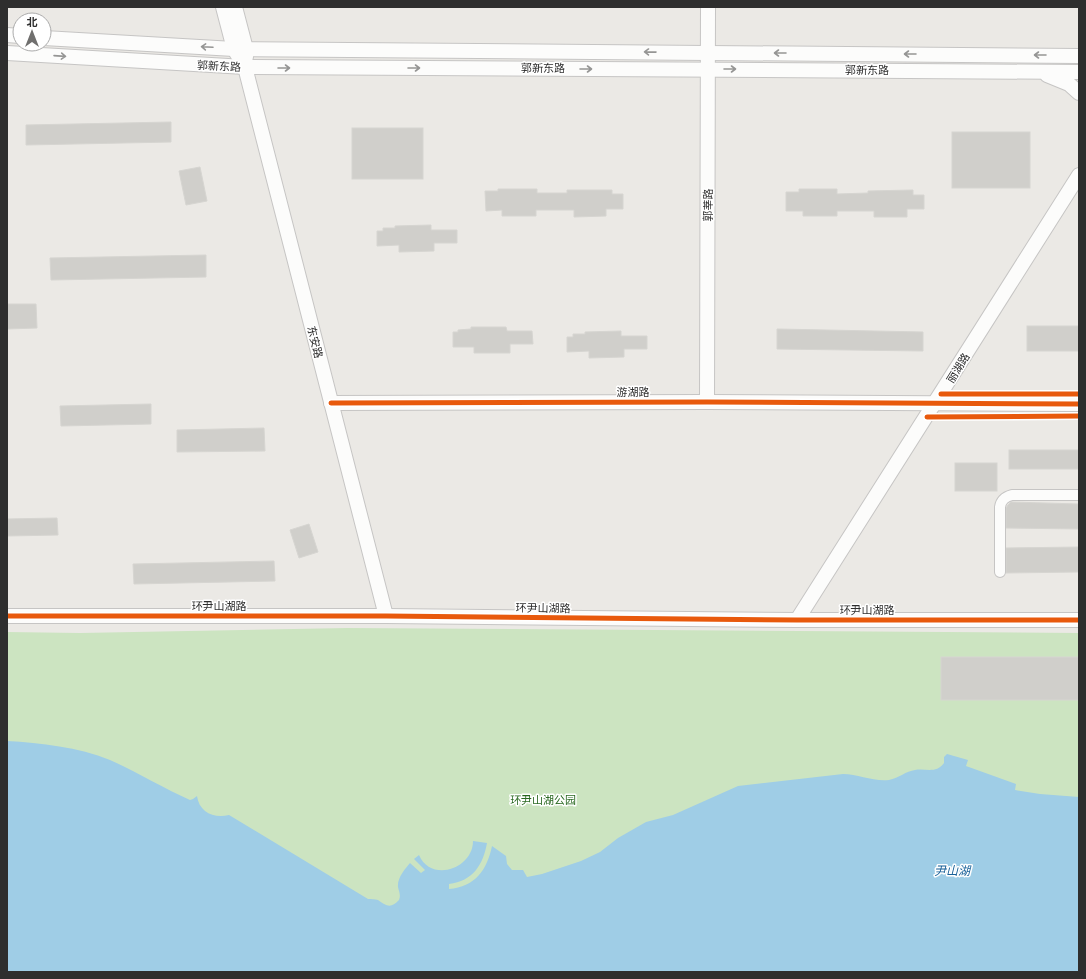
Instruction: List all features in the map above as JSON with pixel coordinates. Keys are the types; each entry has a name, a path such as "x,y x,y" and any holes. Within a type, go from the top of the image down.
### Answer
{"street":[{"name":"东安路","path":"223,7 240,49 386,616"},
{"name":"东安路","path":"235,7 240,49"},
{"name":"郭莘路","path":"707,402 708,7"},
{"name":"郭新东路","path":"52,38 240,49 1079,56"},
{"name":"郭新东路","path":"7,53 245,68 708,69 1079,72"},
{"path":"1033,72 1056,78 1069,84 1079,93"},
{"name":"丽湖路","path":"796,620 935,404 1079,175"},
{"name":"游湖路","path":"331,403 707,402 1079,404"},
{"path":"1000,572 1000,507 1003,499 1012,495 1079,495"},
{"name":"环尹山湖路","path":"7,616 386,616 796,620 1079,620"}],"green space":[{"name":"环尹山湖公园","path":"347,628 1079,633 1079,972 7,972 7,632 80,633"}],"water":[{"name":"尹山湖","path":"7,741 46,744 85,752 110,760 190,800 197,796 198,802 208,813 218,816 229,815 368,899 378,900 388,906 393,905 399,900 399,880 410,863 421,873 425,870 414,859 419,855 425,864 432,869 450,869 459,865 466,859 471,851 473,841 487,843 483,858 476,871 471,876 449,884 449,889 466,885 478,876 487,863 492,846 506,856 507,864 512,870 523,870 527,877 542,874 581,861 600,852 618,838 646,822 673,815 738,786 843,774 878,780 889,780 912,771 934,770 944,763 944,757 947,754 968,760 966,766 1016,784 1015,790 1040,794 1079,797 1079,972 7,972"}],"building":[{"path":"171,122 171,142 26,145 26,125"},
{"path":"352,128 423,128 423,179 352,179"},
{"path":"952,132 1030,132 1030,188 952,188"},
{"path":"200,167 207,201 186,205 179,171"},
{"path":"498,189 537,189 537,193 567,193 567,190 612,190 612,194 623,194 623,209 606,209 606,216 574,217 574,210 536,210 536,216 502,216 502,210 486,211 485,191 498,191"},
{"path":"799,189 837,189 837,194 868,193 868,191 913,190 913,195 924,195 924,209 907,209 907,217 874,217 874,211 837,211 837,216 803,216 803,211 786,211 786,192 799,192"},
{"path":"431,225 431,230 457,230 457,243 434,243 434,251 399,252 399,245 377,246 377,231 383,231 383,228 395,228 395,226"},
{"path":"206,255 206,277 51,280 50,258"},
{"path":"7,304 36,304 37,328 7,329"},
{"path":"1027,326 1079,326 1079,351 1027,351"},
{"path":"471,327 506,327 507,331 532,331 533,344 510,344 510,353 474,353 474,347 453,347 453,332 471,329"},
{"path":"777,329 923,332 923,351 777,349"},
{"path":"621,331 621,336 647,336 647,349 624,349 624,357 589,358 589,351 567,352 567,337 573,337 573,334 585,334 585,332"},
{"path":"151,404 151,424 61,426 60,406"},
{"path":"264,428 265,451 177,452 177,430"},
{"path":"1009,450 1079,450 1079,469 1009,469"},
{"path":"955,463 997,463 997,491 955,491"},
{"path":"1011,502 1079,504 1079,529 1006,528 1006,508"},
{"path":"57,518 58,535 7,536 7,519"},
{"path":"309,524 318,552 299,558 290,530"},
{"path":"1079,547 1079,572 1006,573 1006,548"},
{"path":"274,561 275,581 134,584 133,564"},
{"path":"941,657 1079,657 1079,700 941,700"}],"cycle path":[{"path":"941,394 1079,394"},
{"path":"331,403 707,402 1079,404"},
{"path":"927,417 1079,416"},
{"path":"7,616 386,616 797,620 1079,620"}]}
